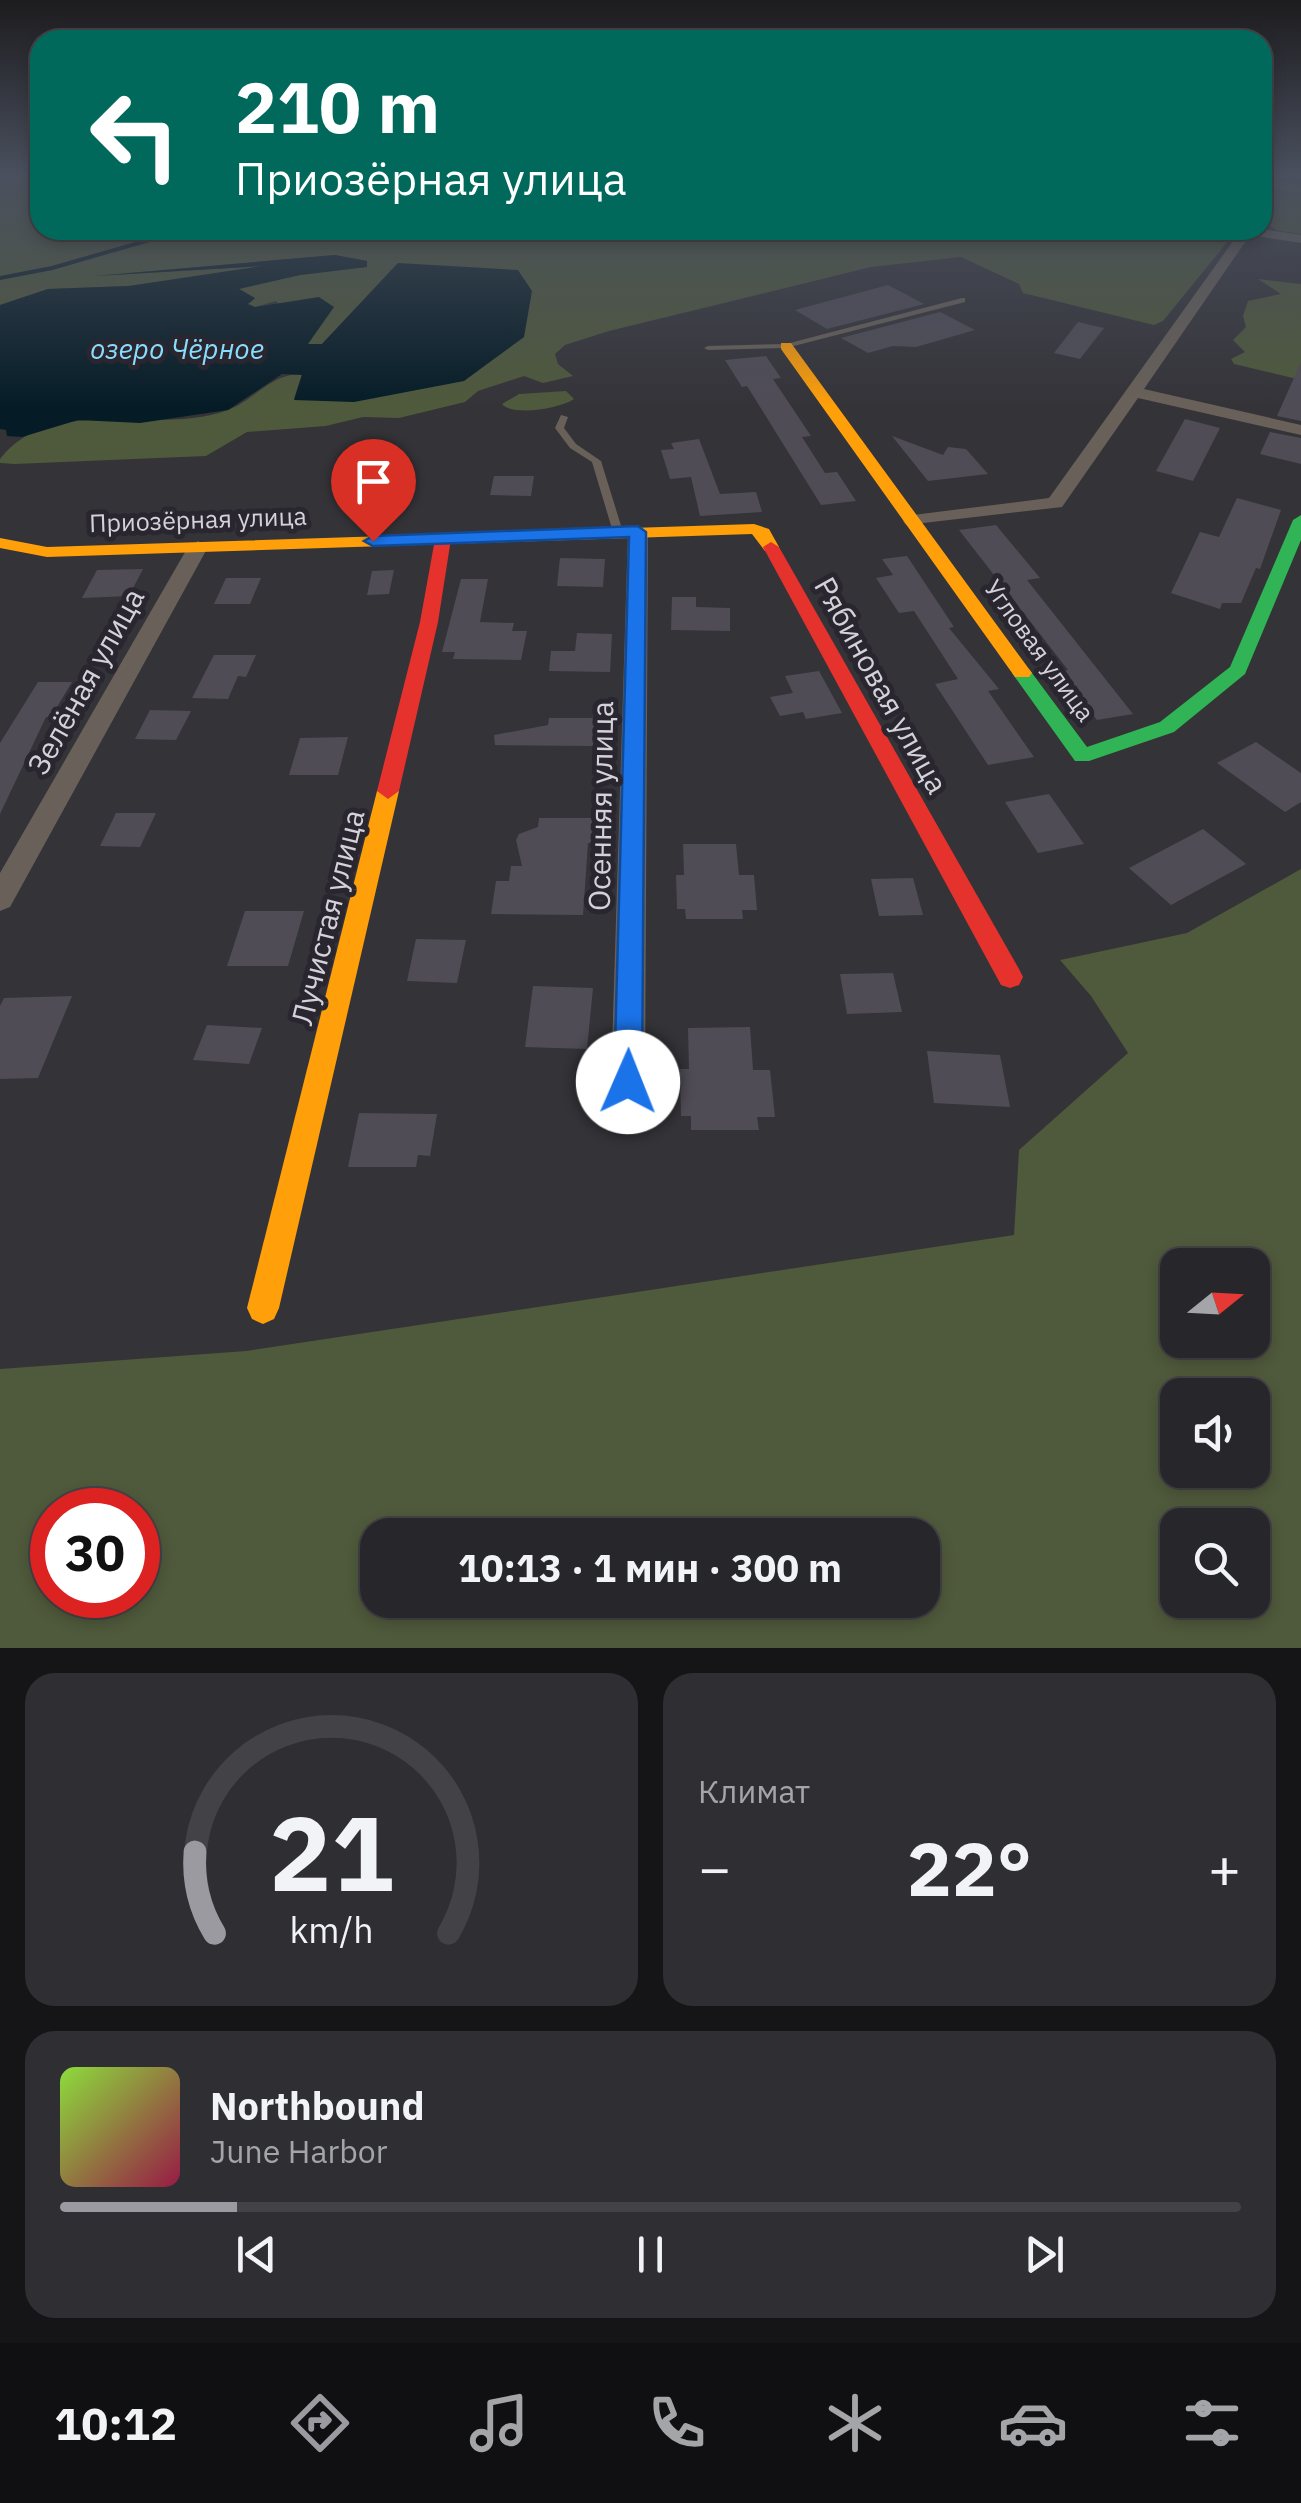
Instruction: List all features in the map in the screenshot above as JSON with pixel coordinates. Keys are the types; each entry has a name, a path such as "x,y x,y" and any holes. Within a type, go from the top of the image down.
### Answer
{"street":[{"path":"914,520 1055,502 1232,253"},
{"name":"Угловая улица","path":"786,346 1082,756 1167,727 1238,670 1301,520"},
{"path":"1134,392 1301,430"},
{"name":"Рябиновая улица","path":"628,532 748,527 763,534 1010,977"},
{"name":"Приозёрная улица","path":"2,550 47,552 628,532"},
{"name":"Осенняя улица","path":"628,532 628,1082"},
{"name":"Лучистая улица","path":"263,1308 429,622 443,538"},
{"name":"Зелёная улица","path":"0,900 198,547"}],"lane":[{"path":"708,348 786,346 962,300"},
{"path":"564,417 559,428 562,436 596,462 628,532"}],"green space":[{"path":"0,253 1218,253 1163,321 1154,325 1023,293 1019,284 961,257 871,267 565,345 555,354 558,364 573,376 543,383 524,376 478,391 465,402 399,418 363,417 326,426 247,432 206,456 0,463 22,439 47,427 76,421 200,417 228,410 281,378 302,374 294,399 398,263 322,344 308,344 276,301 255,307 247,304 255,299 238,288 366,267 367,261 335,255 95,276 263,266 129,286 48,289 0,305"},
{"path":"1258,279 1301,284 1301,380 1234,364 1231,359 1245,352 1233,340 1246,327 1243,316 1248,301 1281,294"},
{"path":"566,391 574,399 548,408 526,411 502,404 519,394"},
{"path":"1301,869 1301,1648 0,1648 0,1369 246,1351 1014,1235 1019,1150 1128,1053 1091,996 1060,960 1187,933"}],"water":[{"name":"озеро Чёрное","path":"335,255 367,261 367,267 300,275 239,289 255,298 248,304 255,307 319,297 334,307 308,344 322,344 398,263 518,270 532,291 524,337 464,381 354,402 294,400 302,375 282,374 228,410 140,423 78,420 22,437 7,436 6,430 0,429 0,305 48,289 129,286 263,266 95,276"}],"building":[{"path":"888,285 924,304 827,329 795,310"},
{"path":"940,312 975,330 916,347 893,346 868,353 841,338"},
{"path":"1078,322 1104,328 1080,359 1054,353"},
{"path":"766,356 781,378 773,379 811,436 802,437 825,473 837,472 856,501 821,505 747,386 742,387 725,360"},
{"path":"1301,362 1301,421 1277,416"},
{"path":"1185,419 1220,428 1193,481 1156,471"},
{"path":"1270,432 1301,438 1301,464 1260,454"},
{"path":"892,436 943,455 948,447 966,449 988,474 928,481"},
{"path":"699,439 720,494 756,492 762,512 700,516 691,477 670,479 661,450 674,449 671,443"},
{"path":"494,476 534,476 531,496 490,495"},
{"path":"1237,498 1281,510 1260,569 1256,568 1241,603 1222,603 1220,609 1171,593 1200,532 1219,537"},
{"path":"996,525 1040,578 1027,580 1133,714 1097,720 1058,671 1068,670 959,530"},
{"path":"907,556 954,627 949,628 999,689 988,691 1034,757 988,765 935,684 958,679 914,611 899,613 876,578 893,575 882,559"},
{"path":"560,558 605,559 603,587 557,586"},
{"path":"143,569 129,596 82,598 97,570"},
{"path":"394,570 389,594 367,595 372,571"},
{"path":"226,578 261,578 250,604 214,604"},
{"path":"461,579 488,579 480,622 514,623 512,631 527,631 521,660 453,659 455,652 442,652"},
{"path":"672,597 696,597 696,607 730,608 730,631 671,630"},
{"path":"577,633 612,634 610,672 549,671 551,651 575,651"},
{"path":"214,655 256,655 246,677 238,676 228,699 192,698"},
{"path":"819,671 842,713 806,719 803,712 780,716 770,697 793,693 785,676"},
{"path":"38,682 72,682 51,717 46,717 0,814 0,743"},
{"path":"150,710 191,711 176,740 135,739"},
{"path":"549,718 607,718 606,739 593,739 593,746 495,745 494,735 548,725"},
{"path":"348,737 338,775 289,775 300,738"},
{"path":"1256,742 1301,773 1301,802 1285,812 1217,763"},
{"path":"1049,794 1084,844 1038,853 1005,802"},
{"path":"116,813 156,813 140,847 100,846"},
{"path":"539,818 603,818 602,843 588,843 583,915 491,914 496,881 509,881 511,866 522,866 516,840 519,834 538,827"},
{"path":"1203,829 1246,864 1171,905 1129,868"},
{"path":"683,844 736,844 739,875 754,875 757,910 742,910 743,919 686,919 685,909 677,909 676,875 684,875"},
{"path":"913,878 923,915 879,916 871,879"},
{"path":"245,911 304,911 288,966 227,966"},
{"path":"416,939 466,940 457,983 407,981"},
{"path":"893,973 902,1012 847,1014 840,974"},
{"path":"533,986 593,988 587,1049 525,1047"},
{"path":"72,996 38,1078 0,1079 0,1006 4,998"},
{"path":"207,1025 262,1028 249,1064 193,1060"},
{"path":"750,1027 753,1070 770,1070 775,1117 757,1117 759,1130 691,1130 691,1116 681,1116 680,1069 689,1069 688,1028"},
{"path":"927,1051 1000,1055 1010,1107 934,1103"},
{"path":"359,1113 437,1114 430,1156 418,1155 416,1167 348,1167"}],"waterway":[{"path":"0,278 104,253"}],"traffic: fast":[{"path":"1022,673 1082,756 1167,727 1238,670 1301,520"}],"traffic: slow":[{"path":"786,346 1022,673"},
{"path":"0,543 47,552 754,529 763,533 771,547"},
{"path":"263,1308 388,791"}],"traffic: jam":[{"path":"388,791 429,622 443,539"},
{"path":"771,547 1010,977"}],"route":[{"path":"373,541 638,532 628,1082"}]}
